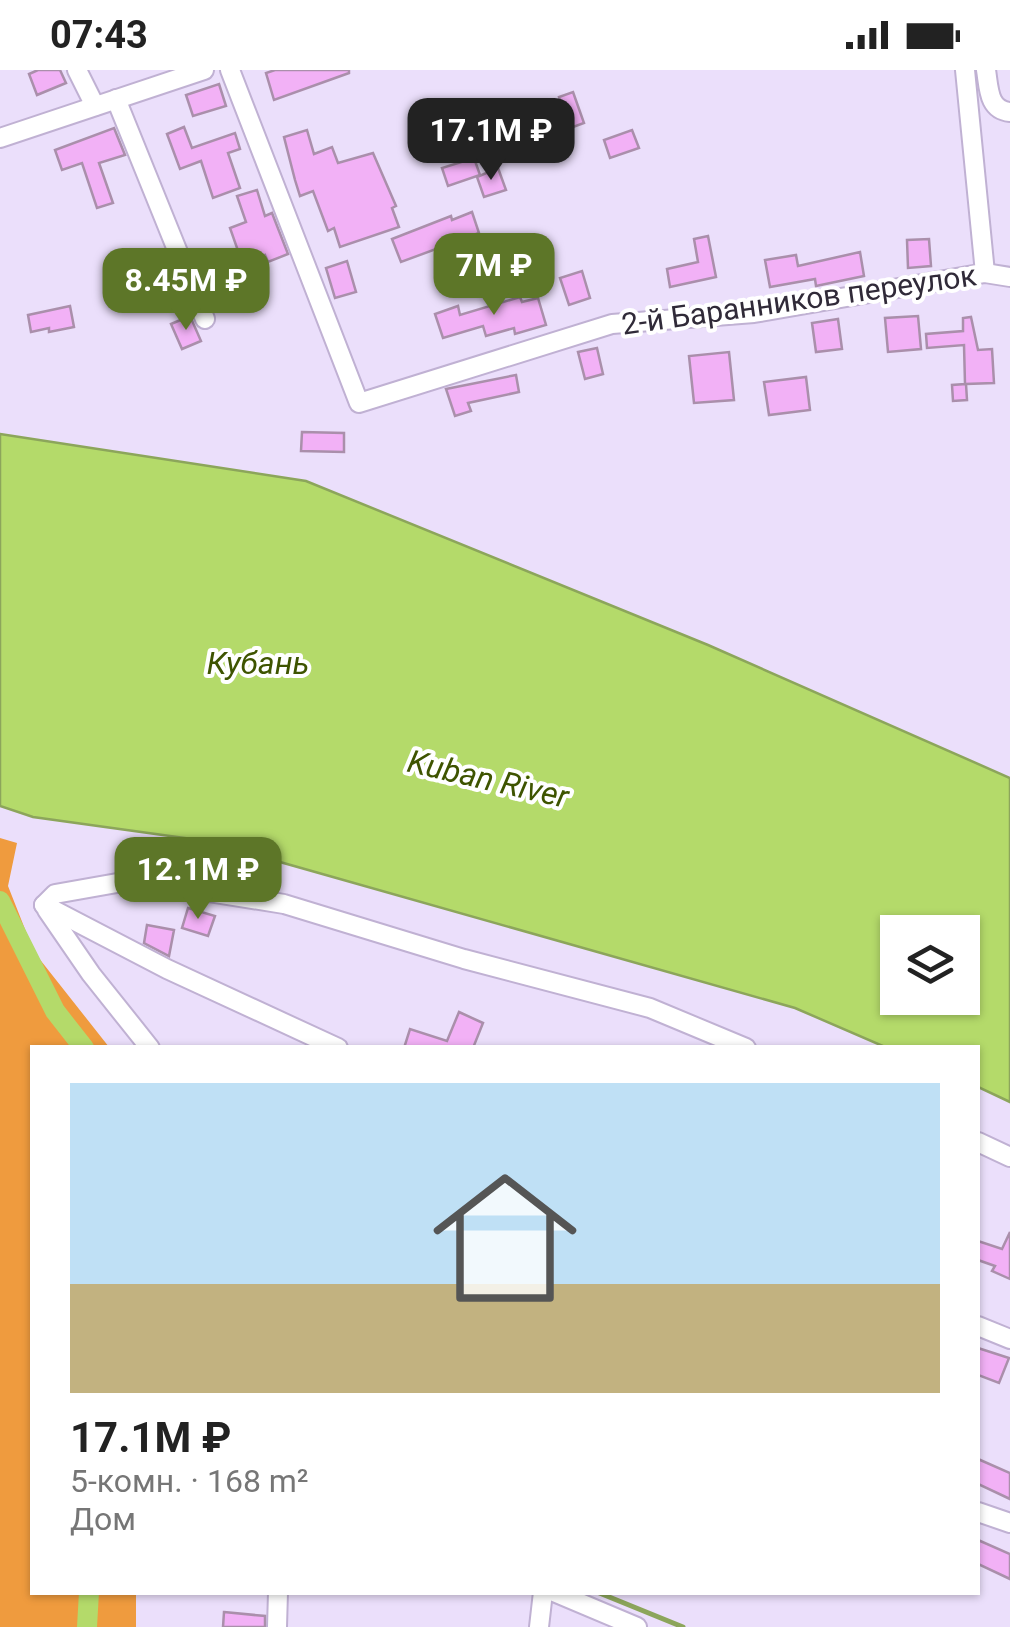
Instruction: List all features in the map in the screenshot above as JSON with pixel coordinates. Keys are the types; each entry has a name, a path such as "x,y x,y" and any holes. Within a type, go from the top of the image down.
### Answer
{"street":[{"path":"77,70 94,106"},
{"path":"0,138 204,70"},
{"name":"2-й Баранников переулок","path":"230,70 359,403 612,324 754,312 986,273 1010,278"},
{"path":"965,70 986,273"},
{"path":"986,70 992,103 1002,112 1010,112"},
{"path":"116,99 205,320"},
{"path":"44,906 56,894 134,880 284,904 464,959 650,1008 739,1045"},
{"path":"44,906 148,1045"},
{"path":"44,906 167,969 332,1045"},
{"path":"980,1143 1010,1157"},
{"path":"980,1327 1010,1339"},
{"path":"980,1513 1010,1523"},
{"path":"277,1627 278,1595"},
{"path":"540,1627 542,1595"},
{"path":"561,1595 638,1627"}],"shaded area":[{"path":"0,838 17,843 8,886 34,952 107,1045 30,1045 30,1595 136,1595 136,1627 0,1627"}],"water":[{"name":"Кубань","path":"0,434 306,481 708,645 1010,778 1010,1102 980,1088 980,1045 880,1045 795,1008 206,841 33,817 0,806"}],"building":[{"path":"60,70 66,83 37,95 29,74"},
{"path":"266,73 349,73 274,100"},
{"path":"219,84 226,106 193,116 186,95"},
{"path":"573,92 584,123 535,141 528,121 563,108 559,97"},
{"path":"184,127 192,148 235,133 240,149 228,153 240,188 213,198 201,161 180,169 167,134"},
{"path":"114,128 125,155 99,163 113,203 97,208 82,163 62,170 55,150"},
{"path":"307,130 314,154 332,147 338,163 373,153 396,206 392,208 399,227 340,247 334,228 328,231 313,191 300,196 295,180 284,137"},
{"path":"632,130 639,148 610,158 604,140"},
{"path":"474,158 480,175 448,186 442,168"},
{"path":"498,168 506,190 484,197 477,177"},
{"path":"257,190 265,216 272,213 288,254 268,262 265,255 243,265 230,228 246,222 237,196"},
{"path":"472,212 479,233 401,262 392,239"},
{"path":"708,236 716,277 670,287 667,269 698,262 694,239"},
{"path":"929,239 931,266 908,268 907,240"},
{"path":"860,252 864,276 816,286 815,279 770,287 765,260 796,255 798,266"},
{"path":"347,261 356,292 335,298 326,268"},
{"path":"582,271 590,298 569,305 560,278"},
{"path":"520,297 522,302 538,298 546,325 515,334 514,328 486,336 483,326 443,338 435,314 458,306 460,315"},
{"path":"70,306 74,327 31,332 28,315"},
{"path":"190,316 201,341 182,349 171,324"},
{"path":"918,316 921,349 888,352 885,318"},
{"path":"971,317 978,350 992,349 994,383 966,384 967,400 953,401 952,385 965,384 964,345 927,348 926,334 963,331 963,318"},
{"path":"838,319 842,349 816,352 812,323"},
{"path":"597,348 603,374 585,379 578,352"},
{"path":"729,352 734,400 694,403 689,356"},
{"path":"516,375 519,392 468,403 471,411 455,416 446,389"},
{"path":"806,377 810,410 769,415 764,382"},
{"path":"302,432 344,433 344,452 301,451"},
{"path":"188,908 215,916 208,936 182,928"},
{"path":"147,925 174,930 169,956 144,943"},
{"path":"459,1012 483,1023 474,1045 405,1045 410,1029 447,1041"},
{"path":"1010,1232 1010,1279 992,1271 995,1266 980,1261 980,1242 1002,1249"},
{"path":"980,1349 1009,1358 999,1383 980,1376"},
{"path":"980,1460 1010,1473 1010,1499 980,1485"},
{"path":"980,1541 1010,1554 1010,1579 980,1565"},
{"path":"224,1612 265,1616 265,1627 223,1627"}],"waterway":[{"path":"0,901 55,1011 82,1045"},
{"path":"87,1627 89,1595"},
{"path":"604,1595 683,1627"}],"water label":[{"name":"Kuban River","path":"488,779"}]}
